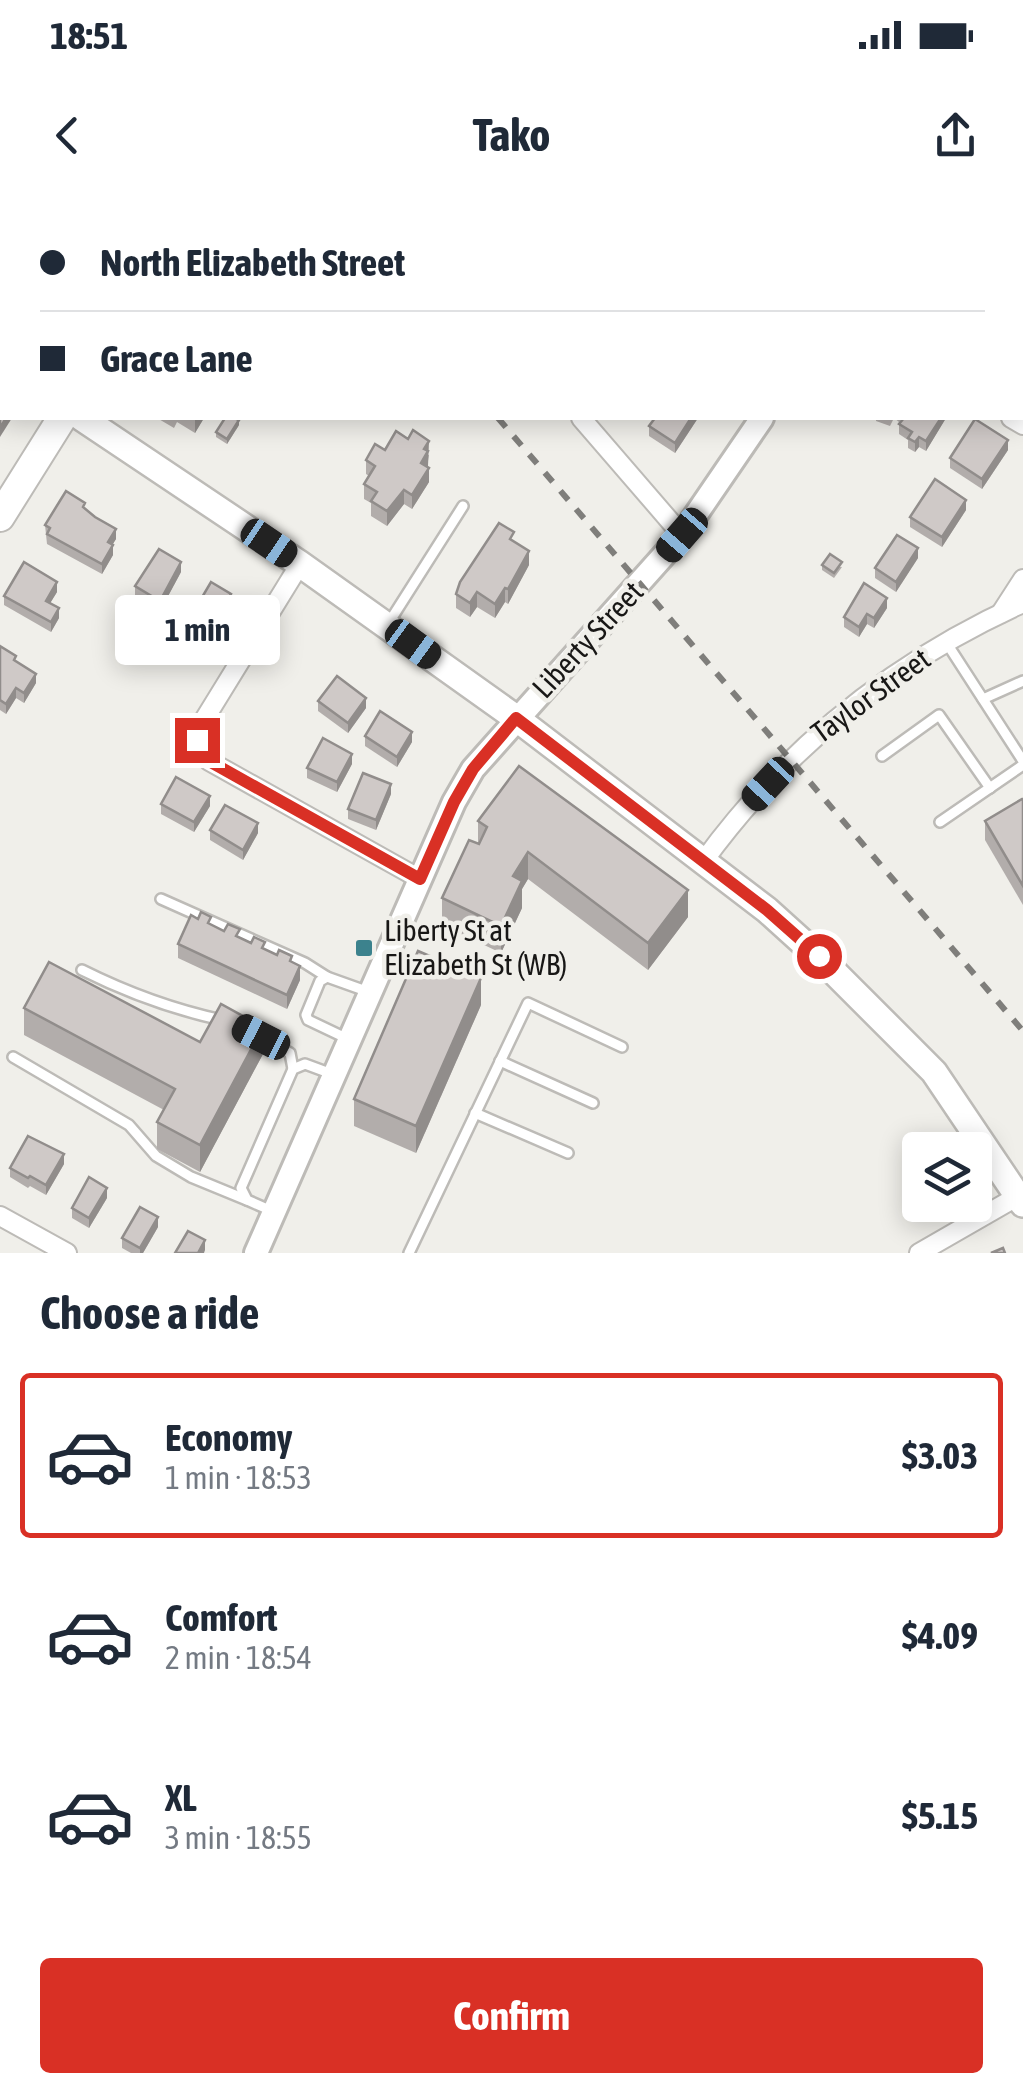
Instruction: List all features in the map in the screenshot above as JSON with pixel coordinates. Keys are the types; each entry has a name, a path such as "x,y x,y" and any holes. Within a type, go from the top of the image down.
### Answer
{"main road":[{"path":"0,518 61,420"},
{"path":"85,420 300,564 516,718 793,934 934,1072 1020,1200"}],"street":[{"path":"583,420 682,535"},
{"name":"Liberty Street","path":"256,1253 332,1074 454,802 473,769 682,535 761,420"},
{"path":"300,564 199,728 198,747 209,761 420,879"},
{"path":"1000,613 1023,579"},
{"name":"Taylor Street","path":"702,862 732,822 802,746 892,675 1023,603"},
{"path":"919,1253 1020,1200"},
{"path":"0,1216 67,1253"}],"lane":[{"path":"387,626 463,506"},
{"path":"940,822 1023,763 946,642"},
{"path":"983,699 1023,681"},
{"path":"882,756 939,715 990,788"},
{"path":"161,899 306,963 327,977 370,992"},
{"path":"82,970 146,1000 239,1026 290,1054 292,1069 241,1188 247,1200"},
{"path":"327,977 320,981 306,1016 348,1039"},
{"path":"409,1253 528,1003 622,1047"},
{"path":"14,1056 129,1125 156,1156 191,1177 274,1212"},
{"path":"500,1060 593,1102"},
{"path":"292,1069 304,1064 332,1074"},
{"path":"475,1113 568,1154"}],"building":[{"path":"224,420 239,420 227,439 216,432"},
{"path":"654,420 690,420 675,443 649,426"},
{"path":"902,420 940,420 926,441 908,438 912,432 899,424"},
{"path":"974,420 1008,440 982,479 950,458"},
{"path":"413,430 429,441 421,463 429,468 412,495 404,490 387,511 371,501 377,492 364,484 375,466 366,460 375,444 385,450 396,431 408,439"},
{"path":"935,479 966,500 942,537 910,517"},
{"path":"66,491 85,503 83,507 95,517 116,529 108,542 113,545 102,564 47,534 50,528 45,525"},
{"path":"499,523 514,532 510,539 529,551 495,604 477,592 470,603 456,594 460,582"},
{"path":"897,535 918,548 896,582 875,568"},
{"path":"159,549 181,562 160,601 135,586"},
{"path":"830,554 842,562 834,573 822,565"},
{"path":"24,562 57,582 46,601 59,608 51,622 4,596"},
{"path":"211,582 231,594 225,604 234,610 217,639 188,621"},
{"path":"864,583 887,598 874,618 867,614 859,627 844,617"},
{"path":"0,646 36,674 24,693 16,688 6,704 0,700"},
{"path":"337,676 366,698 348,723 318,701"},
{"path":"380,711 412,732 397,757 365,736"},
{"path":"323,738 352,754 337,782 307,768"},
{"path":"519,766 688,890 648,943 528,852 513,876 522,881 501,926 442,898 469,840 479,844 487,827 478,821"},
{"path":"363,773 391,784 376,820 348,809"},
{"path":"176,777 210,796 194,822 161,804"},
{"path":"1023,800 1023,886 985,821"},
{"path":"225,805 258,823 243,850 210,830"},
{"path":"201,912 211,917 208,923 224,931 228,924 240,929 236,936 251,943 254,937 265,942 262,948 292,956 290,961 300,966 287,995 178,944 191,915 198,919"},
{"path":"418,951 481,978 416,1126 354,1099"},
{"path":"49,962 200,1042 221,1004 263,1027 200,1145 157,1122 175,1089 24,1008"},
{"path":"28,1136 64,1154 46,1185 10,1168"},
{"path":"89,1177 107,1188 89,1218 72,1208"},
{"path":"140,1207 158,1217 140,1248 122,1238"},
{"path":"188,1231 205,1240 198,1253 175,1253"}],"railway":[{"path":"500,420 1023,1031"}],"place":[{"name":"Liberty St at Elizabeth St (WB)","path":"364,948"}],"route":[{"path":"197,740 209,761 420,879 473,769 516,718 767,910 819,956"}]}
